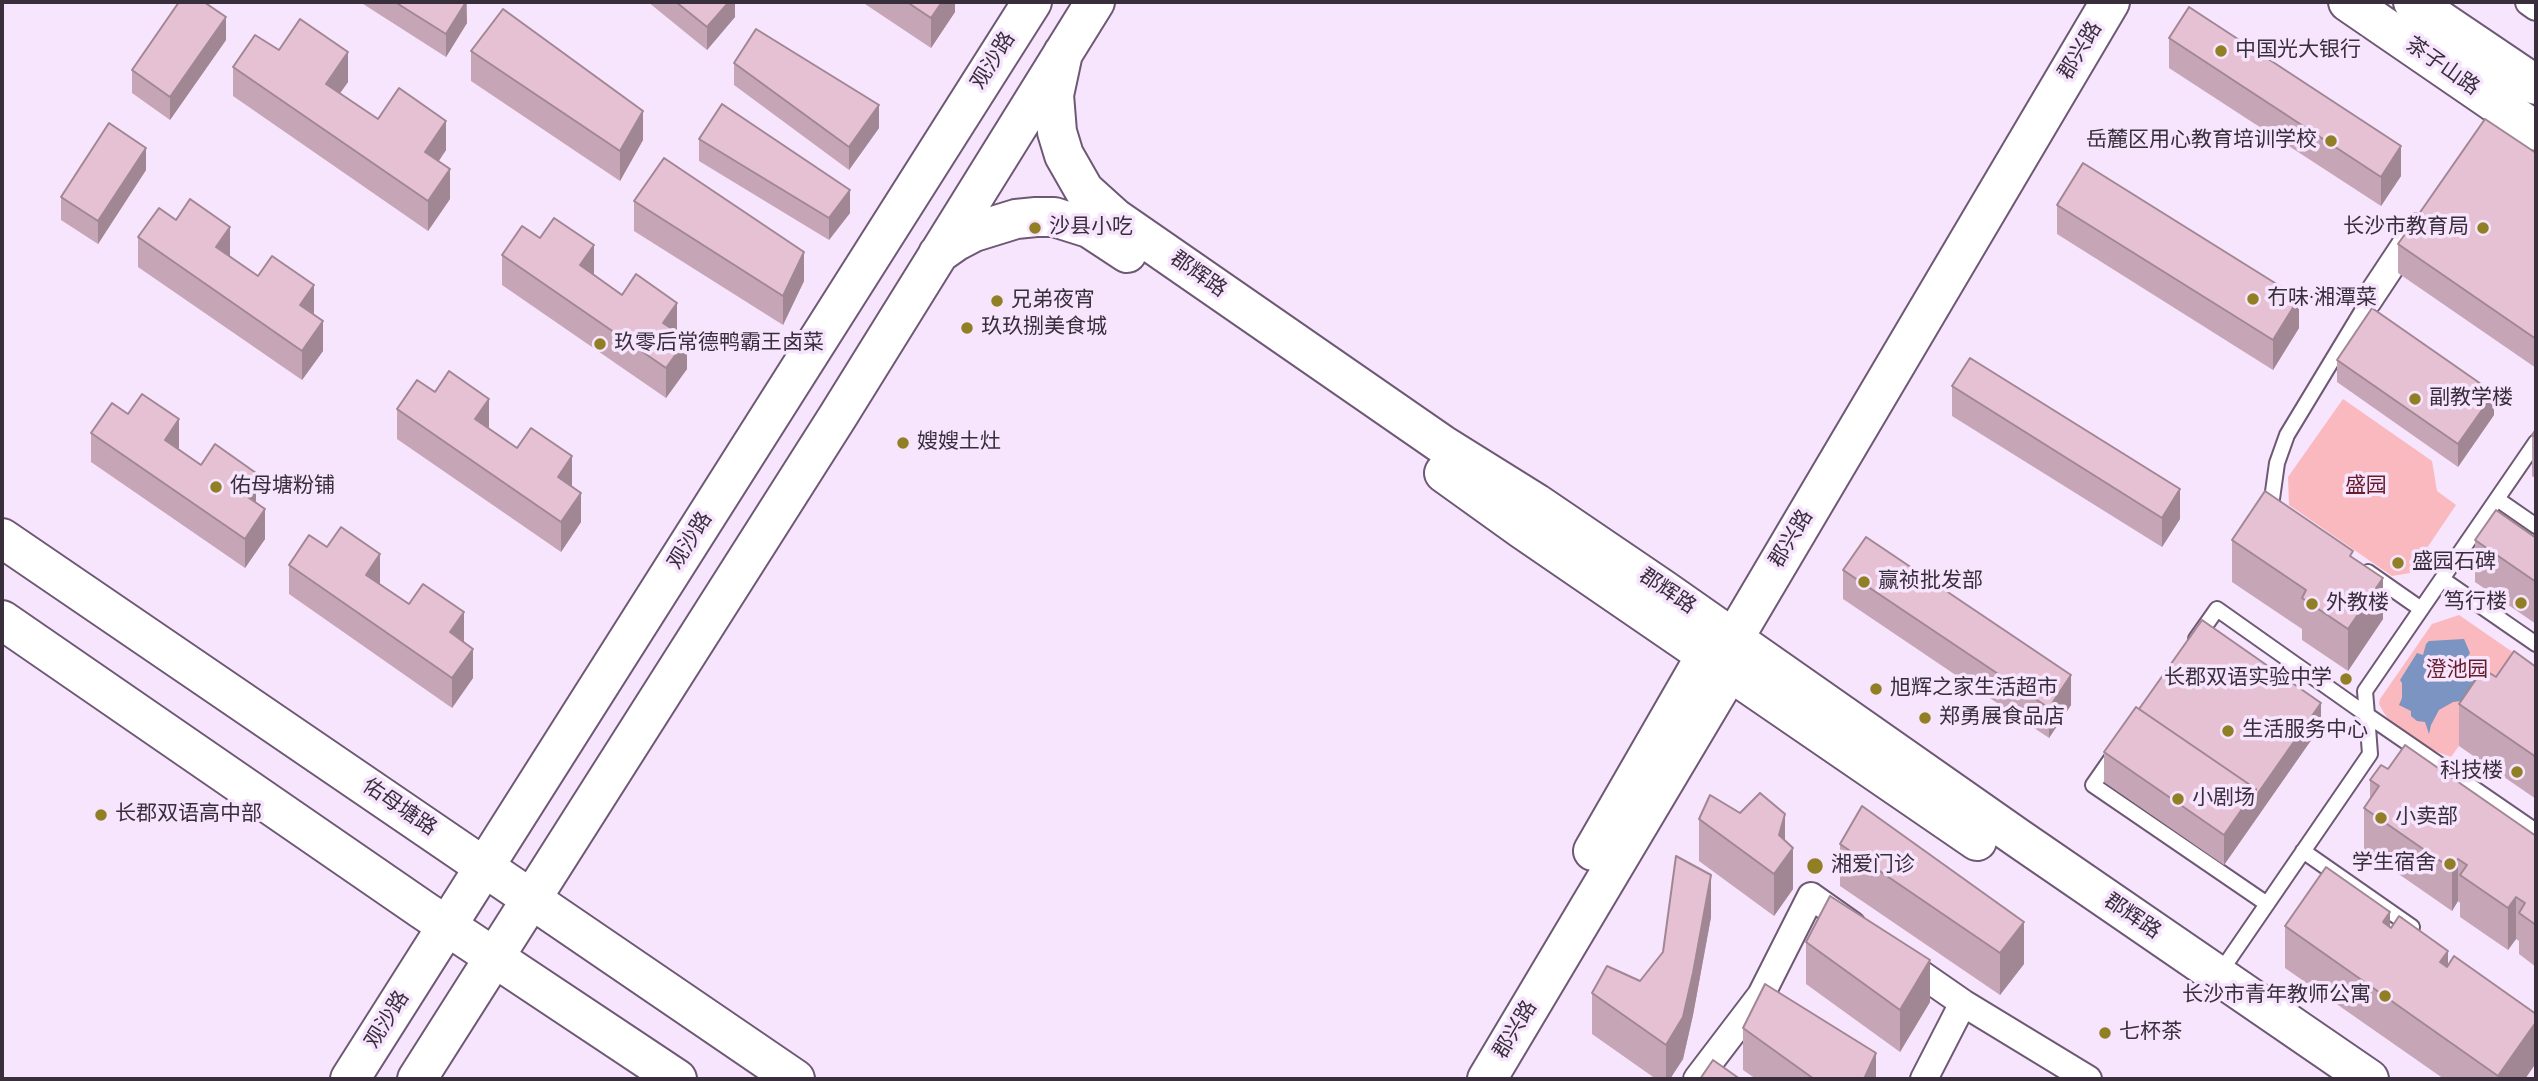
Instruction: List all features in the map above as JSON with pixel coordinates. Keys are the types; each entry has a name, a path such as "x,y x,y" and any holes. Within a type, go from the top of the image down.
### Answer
{"main road":[{"name":"观沙路","path":"350,1079 1032,2"},
{"path":"417,1079 1095,2"},
{"name":"郡兴路","path":"1487,1079 1723,648 2084,2"},
{"name":"郡兴路","path":"1459,1079 1723,648 2110,2"},
{"name":"茶子山路","path":"2348,2 2493,108 2536,131"},
{"name":"茶子山路","path":"2413,2 2536,85"},
{"name":"郡辉路","path":"1062,53 1054,95 1057,132 1074,176 1100,206 1432,437 1536,503 1723,648 2323,1079"},
{"name":"郡辉路","path":"938,254 974,232 1016,219 1054,217 1088,228 2218,975 2369,1079"},
{"name":"佑母塘路","path":"2,538 796,1079"},
{"path":"2,620 447,926 677,1079"}],"street":[{"path":"2529,2 2536,7"},
{"path":"2368,301 2427,210"},
{"path":"1697,1079 1761,995 1811,897 1963,1003 2088,1079"},
{"path":"1924,1079 1963,1003"}],"lane":[{"path":"2294,522 2271,506 2277,463 2287,435 2368,301"},
{"path":"2218,975 2370,754 2365,691 2536,442"},
{"path":"2497,499 2536,526"},
{"path":"2351,561 2421,609"},
{"path":"2442,579 2536,644"},
{"path":"2186,652 2217,610 2536,831"},
{"path":"2125,740 2093,785 2267,904"},
{"path":"2303,851 2422,934"}],"green space":[{"name":"盛园","path":"2343,399 2432,461 2437,491 2456,505 2410,573 2392,576 2289,505 2288,477"},
{"name":"澄池园","path":"2459,615 2527,662 2483,712 2451,757 2399,733 2379,704 2432,624"}],"water":[{"path":"2464,639 2470,653 2468,656 2478,669 2475,673 2478,688 2469,700 2453,702 2439,710 2429,734 2425,722 2417,721 2411,716 2411,711 2399,705 2402,698 2400,680 2417,653 2423,655 2429,641"}],"building":[{"path":"179,2 204,2 226,17 170,97 132,70"},
{"path":"395,2 466,2 446,34"},
{"path":"676,2 729,2 707,27"},
{"path":"907,2 942,2 931,18"},
{"path":"2189,7 2401,146 2381,177 2169,38"},
{"path":"503,9 643,111 620,151 471,51"},
{"path":"300,19 348,52 326,84 378,119 399,88 446,121 425,152 450,169 428,201 233,67 255,35 279,50"},
{"path":"756,29 879,105 849,147 734,63"},
{"path":"722,104 850,190 829,218 699,139"},
{"name":"长沙市教育局","path":"2485,119 2536,153 2536,339 2398,244"},
{"path":"109,123 146,148 98,221 61,197"},
{"path":"664,158 804,252 783,296 634,201"},
{"path":"2083,163 2299,298 2273,340 2057,205"},
{"path":"190,199 230,227 216,247 258,276 272,256 314,285 300,305 323,321 302,351 138,237 159,208 176,220"},
{"path":"554,218 594,245 580,265 622,295 636,274 677,303 663,323 687,339 666,368 502,255 522,226 540,238"},
{"name":"副教学楼","path":"2372,308 2494,393 2458,444 2337,360"},
{"path":"1970,358 2180,489 2162,518 1952,386"},
{"path":"449,371 489,399 475,419 517,448 531,428 572,456 558,477 581,493 561,522 397,409 417,380 435,392"},
{"path":"142,394 179,419 165,440 201,465 215,444 256,473 242,493 265,509 245,539 91,433 112,403 128,414"},
{"path":"2265,491 2353,551 2350,556 2383,578 2348,629 2302,598 2306,590 2232,540"},
{"path":"2496,510 2536,538 2536,582 2475,540"},
{"path":"341,527 380,554 366,575 409,604 423,584 464,612 450,632 473,649 452,678 289,565 309,535 327,547"},
{"path":"1866,537 2071,675 2049,708 1843,570"},
{"name":"生活服务中心","path":"2202,620 2321,703 2256,796 2256,789 2139,709"},
{"path":"2514,651 2536,667 2536,757 2459,704 2483,669 2496,677"},
{"path":"2136,707 2256,789 2224,835 2104,752"},
{"path":"2405,745 2536,836 2536,925 2519,913 2525,903 2516,897 2508,908 2460,875 2467,865 2458,859 2452,869 2364,808 2379,786 2370,780 2381,765 2388,769"},
{"path":"1760,793 1785,814 1779,835 1793,848 1774,874 1699,819 1710,795 1740,813"},
{"path":"1862,806 2024,922 2000,953 1840,844"},
{"path":"1676,856 1711,875 1683,1017 1666,1045 1592,993 1607,966 1640,981 1663,952"},
{"path":"2326,867 2390,912 2383,922 2391,928 2399,916 2448,951 2440,962 2447,967 2454,956 2536,1014 2536,1022 2498,1076 2285,926"},
{"path":"1830,896 1930,960 1900,1010 1806,942"},
{"path":"1765,984 1876,1053 1864,1079 1814,1079 1743,1028"},
{"path":"1713,1060 1740,1079 1700,1079"}],"place":[{"name":"中国光大银行","path":"2221,51"},
{"name":"岳麓区用心教育培训学校","path":"2331,141"},
{"name":"沙县小吃","path":"1035,228"},
{"name":"长沙市教育局","path":"2483,228"},
{"name":"冇味·湘潭菜","path":"2253,299"},
{"name":"兄弟夜宵","path":"997,301"},
{"name":"玖玖捌美食城","path":"967,328"},
{"name":"玖零后常德鸭霸王卤菜","path":"600,344"},
{"name":"副教学楼","path":"2415,399"},
{"name":"嫂嫂土灶","path":"903,443"},
{"name":"佑母塘粉铺","path":"216,487"},
{"name":"盛园石碑","path":"2398,563"},
{"name":"赢祯批发部","path":"1864,582"},
{"name":"笃行楼","path":"2521,603"},
{"name":"外教楼","path":"2312,604"},
{"name":"长郡双语实验中学","path":"2346,679"},
{"name":"旭辉之家生活超市","path":"1876,689"},
{"name":"郑勇展食品店","path":"1925,718"},
{"name":"生活服务中心","path":"2228,731"},
{"name":"科技楼","path":"2517,772"},
{"name":"小剧场","path":"2178,799"},
{"name":"长郡双语高中部","path":"101,815"},
{"name":"小卖部","path":"2381,818"},
{"name":"学生宿舍","path":"2450,864"},
{"name":"湘爱门诊","path":"1815,866"},
{"name":"长沙市青年教师公寓","path":"2385,996"},
{"name":"七杯茶","path":"2105,1033"}]}
